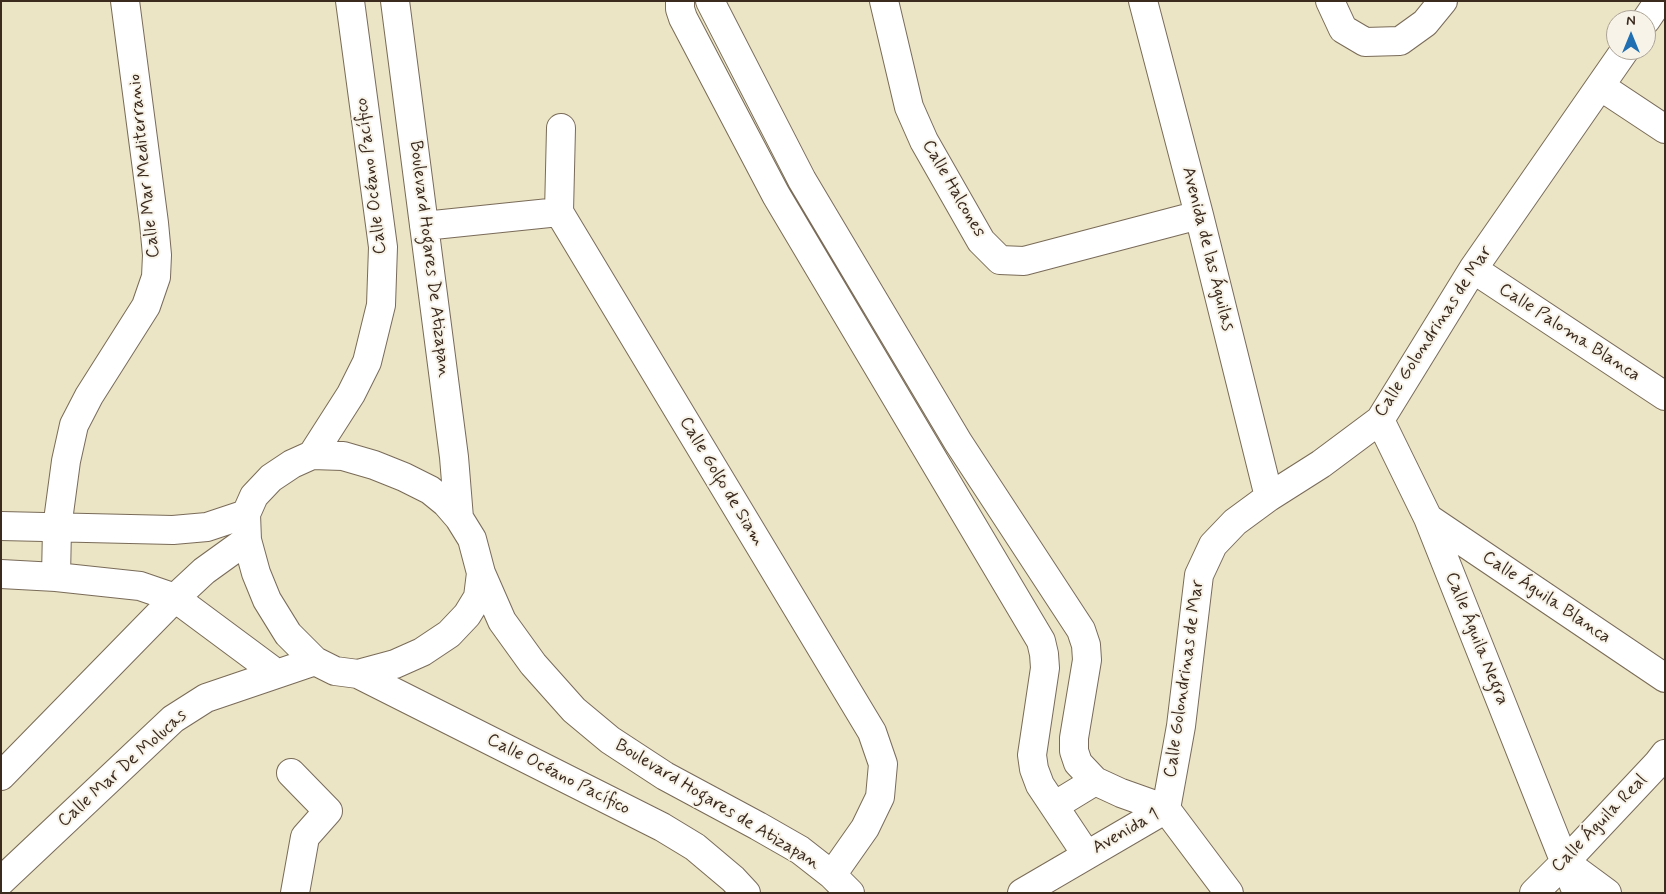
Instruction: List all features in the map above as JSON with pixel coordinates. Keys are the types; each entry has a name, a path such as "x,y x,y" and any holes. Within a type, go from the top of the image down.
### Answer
{"street":[{"name":"Calle Mar Mediterranio","path":"56,577 57,528 66,461 74,425 89,396 146,306 156,278 157,255 154,223 125,1"},
{"name":"Calle Océano Pacífico","path":"312,455 351,394 367,362 381,305 383,247 350,1"},
{"name":"Boulevard Hogares De Atizapan","path":"395,1 453,448 459,518"},
{"path":"680,1 683,18 776,195 1041,641 1045,668 1032,755 1034,769 1040,785 1086,854"},
{"path":"710,1 802,180 958,442 1081,630 1086,645 1087,660 1074,738 1074,751 1078,764 1095,781 1121,793 1166,809"},
{"name":"Calle Halcones","path":"884,1 910,107 924,141 981,241 1000,260 1024,261 1199,215"},
{"name":"Avenida de las Águilas","path":"1143,1 1199,215 1269,497"},
{"path":"1330,1 1343,29 1365,42 1400,41 1425,24 1444,1"},
{"name":"Calle Golondrinas de Mar","path":"1166,809 1181,726 1199,575 1213,545 1235,522 1269,497 1321,464 1380,420 1473,269 1618,60"},
{"path":"1600,86 1665,129"},
{"path":"424,226 559,212 561,128"},
{"path":"776,195 802,180"},
{"name":"Calle Golfo de Siam","path":"559,212 872,732 883,764 880,797 841,884"},
{"name":"Calle Paloma Blanca","path":"1473,269 1665,396"},
{"name":"Calle Águila Negra","path":"1380,420 1428,518 1577,893"},
{"path":"932,458 958,442"},
{"path":"312,455 343,456 374,465 404,477 430,490 446,503 459,518 472,539 481,572 478,597 467,616 449,634 422,652 395,664 358,674 335,671 315,661 288,634 267,600 256,573 246,527 254,496 271,478 292,464 312,455"},
{"name":"Calle Águila Blanca","path":"1428,518 1665,678"},
{"path":"1,526 173,530 207,527 246,527"},
{"path":"1,776 246,527"},
{"name":"Boulevard Hogares de Atizapan","path":"481,572 502,621 533,664 574,710 610,740 665,776 800,850 841,884"},
{"path":"1,574 56,577 140,586 175,598 276,673"},
{"path":"1041,641 1081,630"},
{"name":"Calle Mar De Molucas","path":"1,881 173,719 206,698 315,661"},
{"name":"Calle Océano Pacífico","path":"358,674 662,828 695,848 746,893"},
{"name":"Calle Águila Real","path":"1534,893 1658,764 1665,754"},
{"path":"291,773 328,811 305,836 296,893"},
{"path":"1054,806 1095,781"},
{"name":"Avenida 1","path":"1022,893 1166,809 1229,893"},
{"path":"1565,862 1607,893"}]}
